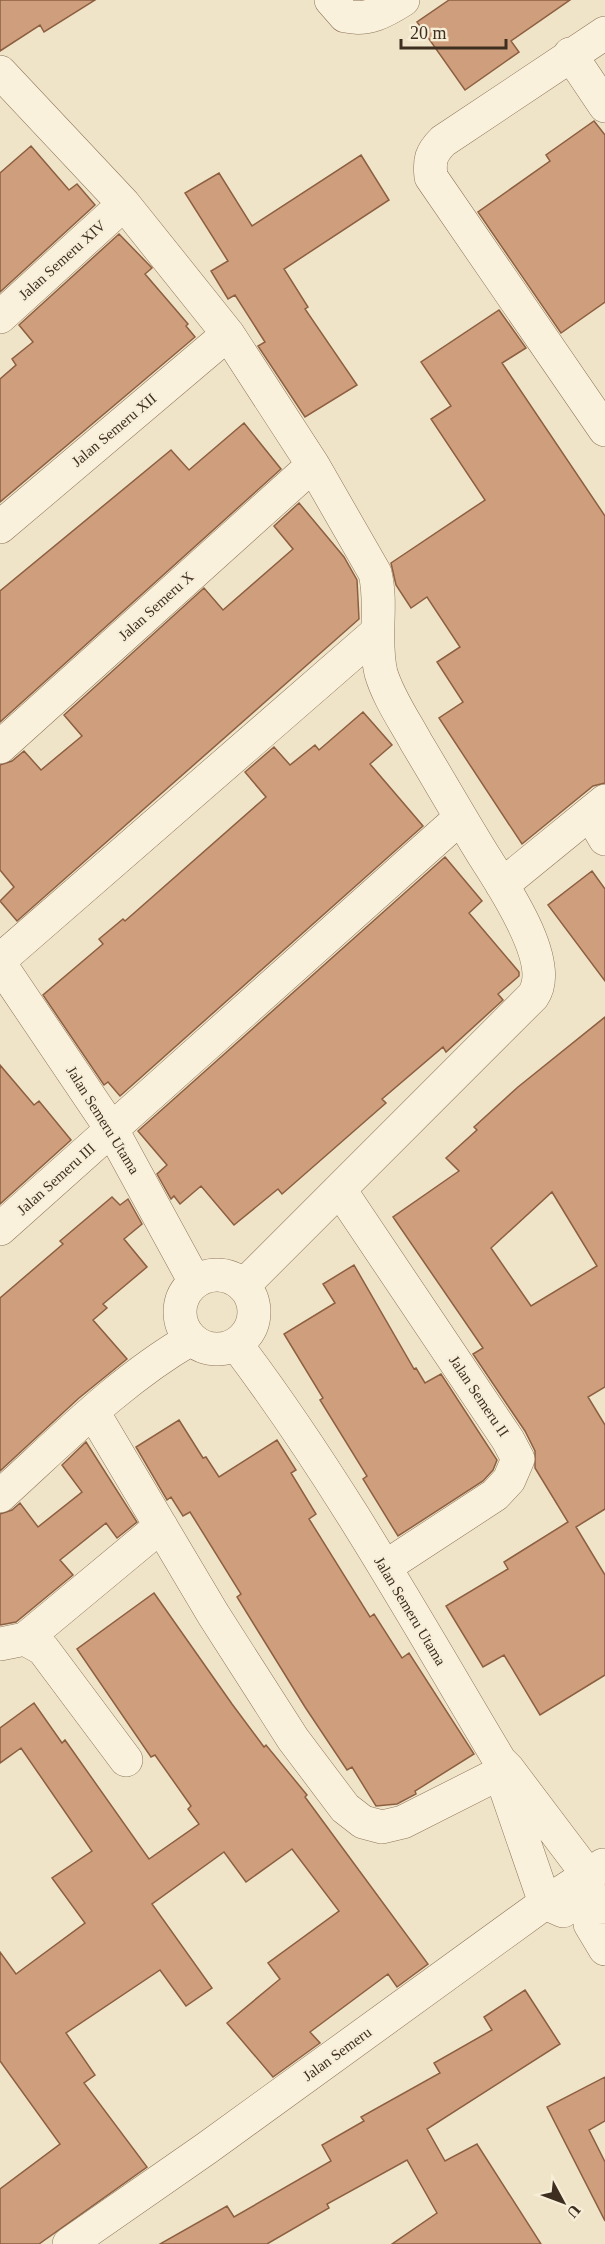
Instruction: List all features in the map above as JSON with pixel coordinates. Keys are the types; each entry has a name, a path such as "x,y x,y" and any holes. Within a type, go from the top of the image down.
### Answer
{"street":[{"path":"332,2 345,16 357,19 386,12 403,0"},
{"path":"605,33 570,54 443,141 433,151 429,162 431,177 605,430"},
{"path":"570,54 605,106"},
{"path":"7,93 124,204 228,334 313,465 375,573 378,585 377,632 382,675 392,699 460,818 502,885 534,947 540,965 539,987 243,1286"},
{"name":"Jalan Semeru XIV","path":"0,316 124,204"},
{"name":"Jalan Semeru XII","path":"0,527 228,334"},
{"name":"Jalan Semeru X","path":"0,747 313,465"},
{"path":"0,962 377,632"},
{"path":"502,885 600,817"},
{"name":"Jalan Semeru III","path":"0,1229 460,818"},
{"name":"Jalan Semeru Utama","path":"0,962 112,1130 165,1221 195,1282"},
{"name":"Jalan Semeru II","path":"339,1190 508,1440 518,1459 509,1480 495,1495 385,1567"},
{"path":"220,1275 232,1278 243,1286 252,1300 254,1316 248,1332 236,1344 218,1349 208,1348 191,1339 184,1329 180,1310 186,1292 195,1282 207,1276 220,1275"},
{"path":"0,1496 93,1412 161,1357 191,1339"},
{"name":"Jalan Semeru Utama","path":"236,1344 263,1380 385,1567 503,1768 596,1869"},
{"path":"93,1412 213,1614 293,1739 345,1808 363,1822 381,1827 403,1822 503,1768 544,1903 597,1936"},
{"path":"13,1642 161,1526"},
{"path":"13,1642 43,1649 126,1760"},
{"path":"596,1869 597,1936"},
{"name":"Jalan Semeru","path":"69,2244 207,2148 544,1903 596,1869"}],"building":[{"path":"0,0 95,0 44,32 40,25 0,51"},
{"path":"449,0 570,0 511,41 519,52 465,90 417,22"},
{"path":"594,121 605,135 605,302 561,333 478,212 550,161 546,155"},
{"path":"31,146 69,190 77,184 95,205 0,292 0,173"},
{"path":"361,155 389,200 284,269 308,307 305,309 357,385 305,417 258,346 265,342 235,295 228,299 211,271 228,261 185,193 219,173 252,226"},
{"path":"119,234 152,268 145,274 188,324 186,326 195,337 0,502 0,379 16,365 12,359 33,342 19,325"},
{"path":"499,310 526,348 502,363 605,516 605,783 593,786 522,844 439,718 463,702 437,662 460,647 427,597 411,608 396,585 391,563 485,500 431,419 451,406 421,362"},
{"path":"244,423 281,469 0,722 0,591 171,450 189,470"},
{"path":"299,503 344,557 357,580 359,619 17,921 0,901 14,887 0,870 0,765 12,761 24,751 41,770 82,736 64,715 204,588 223,610 293,549 274,526"},
{"path":"363,712 392,745 370,764 423,826 120,1096 108,1082 104,1085 43,995 103,944 99,939 123,919 125,921 266,797 245,772 274,747 290,765 315,745 319,750"},
{"path":"445,857 482,901 469,913 519,972 519,976 498,994 503,1000 446,1052 443,1047 382,1099 386,1103 282,1194 278,1189 234,1225 201,1186 180,1204 174,1196 171,1199 157,1174 167,1165 138,1131"},
{"path":"592,871 605,889 605,981 548,905"},
{"path":"605,1017 605,1387 588,1397 605,1425 605,1509 576,1527 605,1575 605,1675 540,1715 504,1655 483,1667 446,1606 508,1569 504,1562 568,1522 535,1468 535,1451 525,1431 473,1354 483,1348 393,1217 459,1171 446,1158 477,1130 474,1127 518,1087","holes":["552,1192 597,1266 531,1306 491,1248"]},
{"path":"0,1065 34,1105 39,1101 71,1140 0,1204"},
{"path":"112,1197 120,1205 128,1199 142,1224 124,1239 147,1267 103,1304 107,1308 93,1320 127,1359 79,1398 0,1471 0,1298 63,1244 60,1241"},
{"path":"354,1265 414,1369 416,1368 425,1383 441,1374 497,1460 493,1470 483,1481 398,1536 363,1479 367,1476 320,1400 323,1398 284,1334 335,1303 323,1284"},
{"path":"179,1420 203,1458 206,1457 219,1477 277,1440 296,1470 291,1473 316,1514 309,1519 370,1617 374,1614 402,1658 409,1653 474,1754 415,1791 416,1794 397,1804 376,1806 352,1767 347,1770 305,1707 237,1597 241,1594 190,1512 183,1516 171,1497 167,1500 136,1447"},
{"path":"86,1442 137,1522 117,1538 106,1523 60,1560 73,1575 16,1622 0,1625 0,1514 12,1510 20,1503 38,1527 82,1492 62,1465"},
{"path":"154,1593 232,1704 264,1747 266,1745 307,1795 305,1797 428,1964 397,1987 388,1974 310,2032 320,2043 273,2077 227,2023 280,1979 268,1963 339,1911 292,1849 246,1882 224,1852 152,1904 212,1988 186,2006 160,1970 66,2033 95,2075 84,2083 147,2167 39,2244 0,2244 0,2189 60,2144 0,2061 0,1952 16,1974 85,1923 52,1878 92,1851 21,1748 0,1763 0,1728 34,1703 62,1743 65,1740 149,1859 199,1824 188,1809 191,1806 155,1755 151,1757 77,1649"},
{"path":"525,1990 560,2044 427,2129 445,2161 477,2144 541,2244 392,2244 437,2213 407,2160 327,2204 329,2208 267,2244 160,2244 227,2206 234,2217 331,2161 322,2145 364,2121 361,2117 440,2073 434,2063 492,2030 484,2017"},
{"path":"605,2077 605,2121 589,2130 605,2162 605,2221 547,2107"}]}
